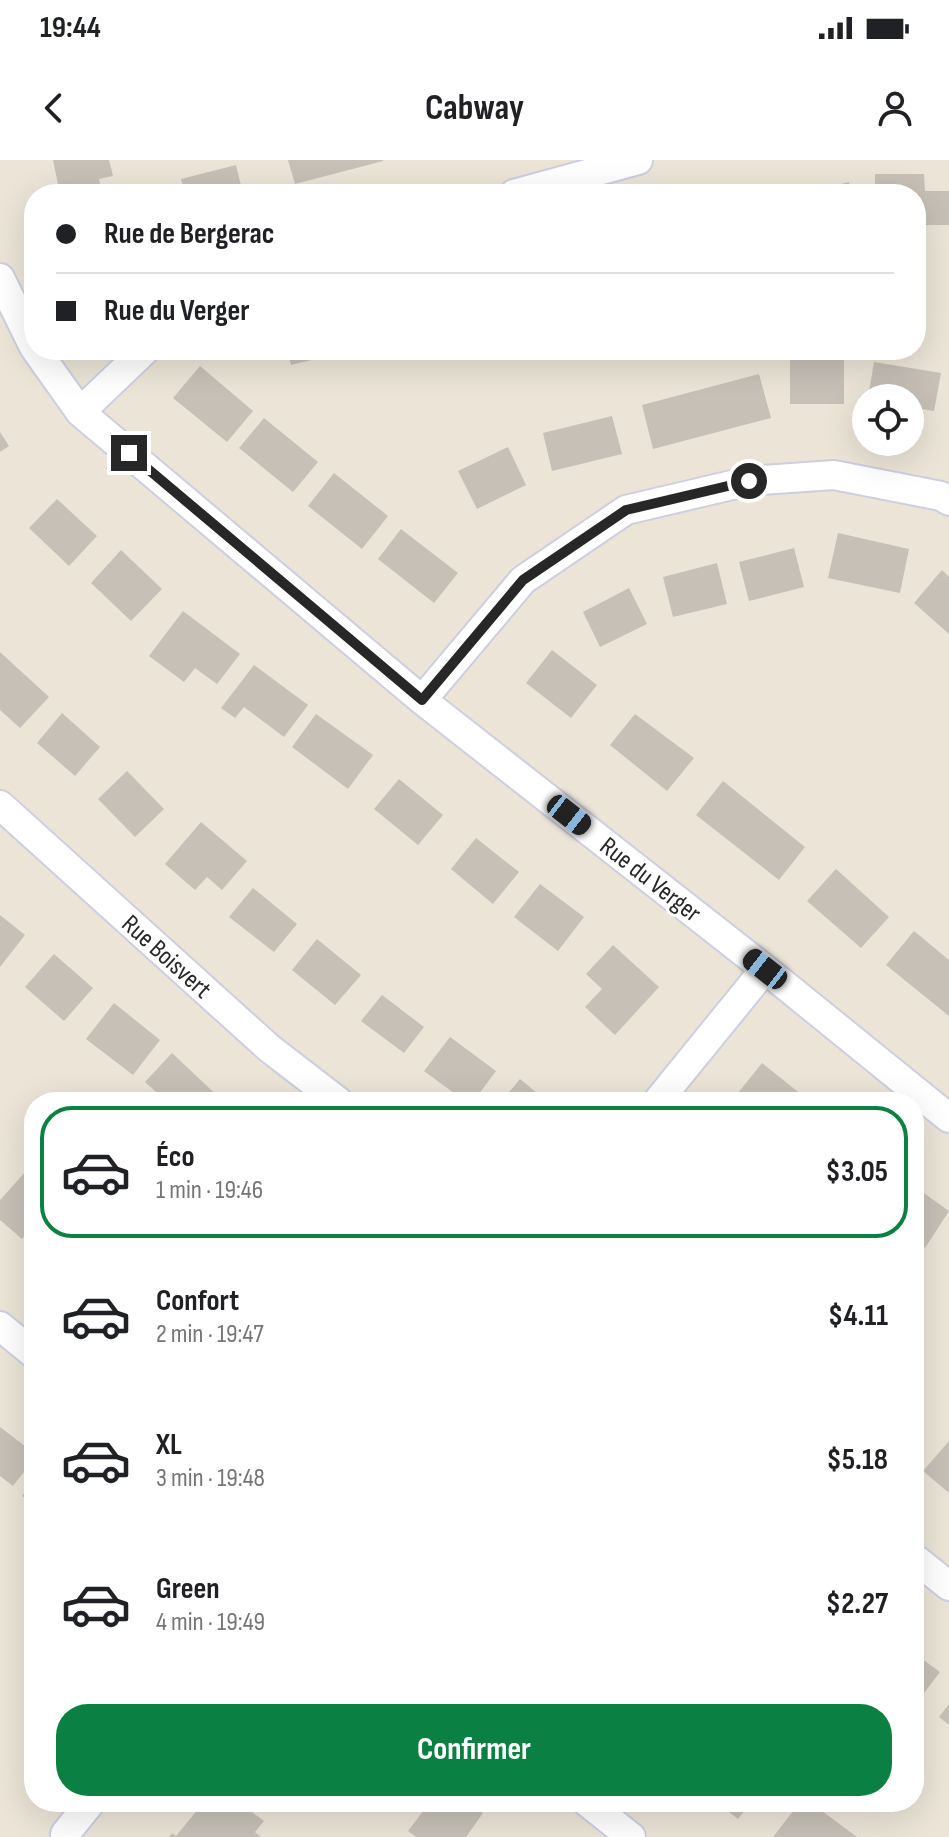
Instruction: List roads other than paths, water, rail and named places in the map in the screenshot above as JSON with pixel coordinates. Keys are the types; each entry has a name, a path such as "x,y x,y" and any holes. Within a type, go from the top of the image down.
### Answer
{"street":[{"path":"550,184 638,160"},
{"name":"Rue du Verger","path":"0,278 24,327"},
{"name":"Rue du Verger","path":"43,360 80,412 422,700 917,1092"},
{"path":"80,412 135,360"},
{"path":"422,700 523,580 626,510 749,481 834,475 941,496 949,501"},
{"name":"Rue Boisvert","path":"0,805 269,1048 326,1092"},
{"path":"665,1092 765,969"},
{"name":"Rue du Verger","path":"924,1098 949,1118"},
{"path":"0,1326 24,1346"},
{"path":"924,1566 949,1586"},
{"path":"65,1834 83,1812"},
{"path":"600,1812 631,1837"}]}
